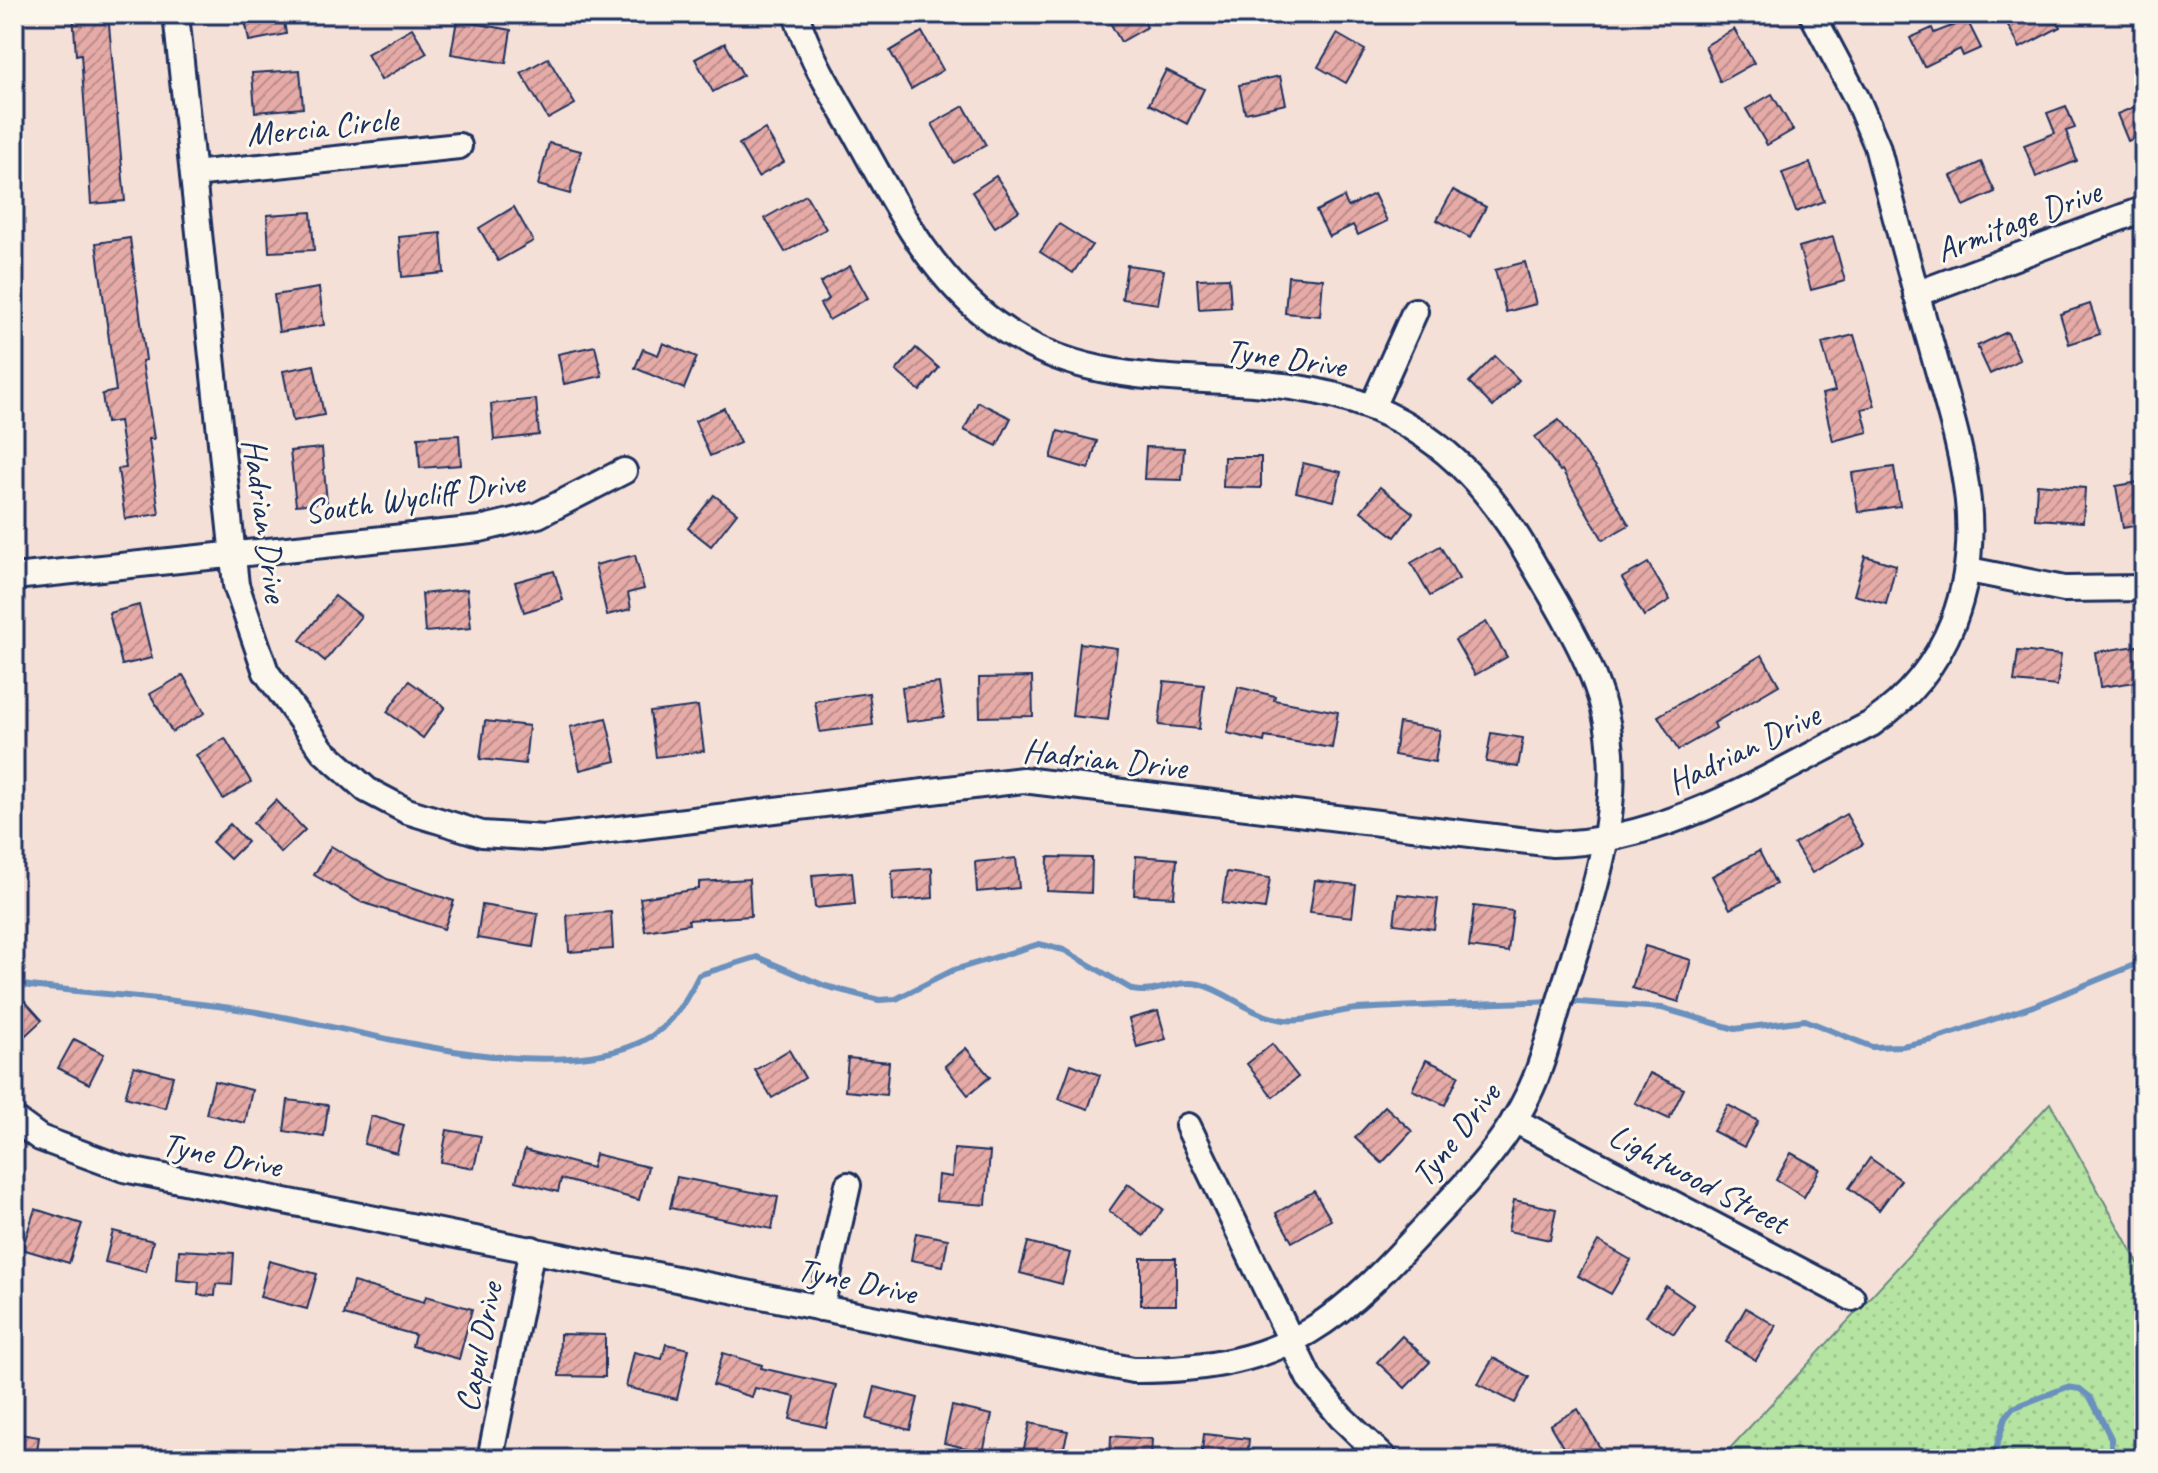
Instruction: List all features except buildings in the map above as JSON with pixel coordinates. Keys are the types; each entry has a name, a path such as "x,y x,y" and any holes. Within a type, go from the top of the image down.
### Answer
{"street":[{"name":"Hadrian Drive","path":"176,14 231,555 243,612 266,672 290,710 323,751 367,790 407,811 468,831 544,838 1023,780 1553,844 1605,839 1679,818 1871,724 1895,707 1923,677 1944,645 1969,570 1971,508 1959,447 1877,146 1818,16"},
{"name":"Tyne Drive","path":"14,1119 40,1138 124,1169 1133,1370 1213,1365 1247,1358 1316,1330 1367,1289 1475,1173 1514,1120 1542,1061 1605,839 1612,792 1608,729 1590,668 1506,517 1484,488 1426,436 1372,407 1339,395 1274,383 1124,375 1069,361 998,325 960,293 927,255 827,84 796,14"},
{"name":"Mercia Circle","path":"193,174 459,146"},
{"name":"Armitage Drive","path":"1916,294 2144,209"},
{"path":"1372,407 1415,311"},
{"name":"South Wycliff Drive","path":"14,577 511,522 561,506 624,471"},
{"path":"1969,570 2064,589 2144,588"},
{"name":"Lightwood Street","path":"1514,1120 1852,1298"},
{"path":"1188,1126 1289,1342 1321,1396 1385,1459"},
{"path":"821,1308 848,1185"},
{"name":"Capul Drive","path":"490,1459 532,1249"}],"green space":[{"path":"2050,1103 2144,1274 2144,1459 1720,1459"}],"waterway":[{"path":"14,984 244,1010 438,1048 489,1056 539,1059 586,1056 642,1042 672,1018 699,975 757,957 825,986 879,1000 896,999 954,970 1039,944 1064,950 1133,990 1199,984 1257,1012 1288,1020 1357,1009 1554,1001"},
{"path":"1565,1001 1662,1008 1735,1029 1805,1020 1872,1047 1902,1046 1932,1040 2036,1005 2144,961"},
{"path":"1993,1459 2005,1418 2013,1408 2067,1387 2080,1389 2090,1397 2111,1438 2111,1459"}]}
